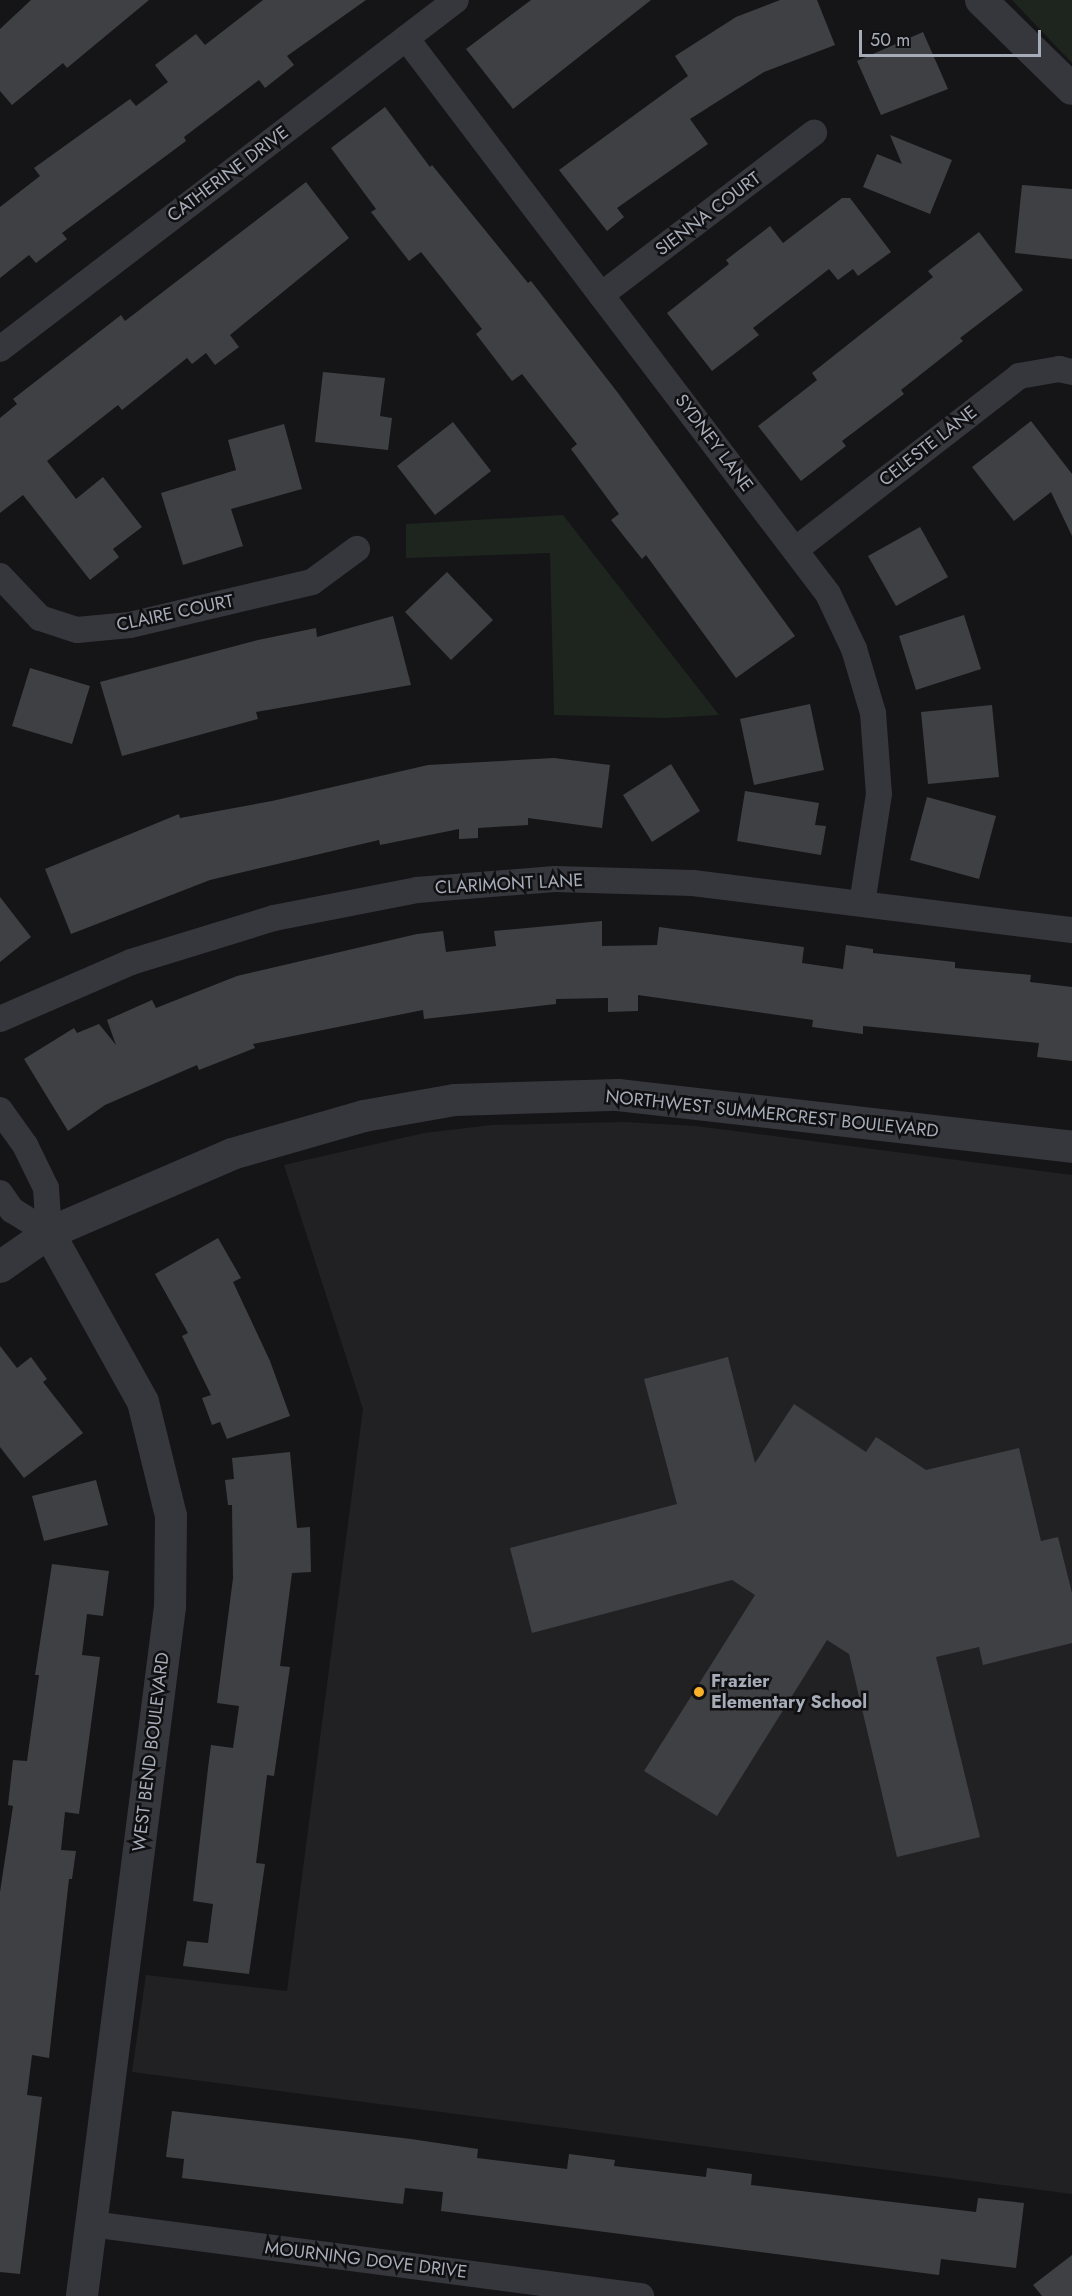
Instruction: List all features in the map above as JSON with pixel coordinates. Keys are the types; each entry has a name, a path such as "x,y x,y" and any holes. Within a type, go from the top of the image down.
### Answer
{"street":[{"name":"CATHERINE DRIVE","path":"0,349 456,0"},
{"path":"981,0 1072,89"},
{"name":"SYDNEY LANE","path":"406,38 828,594 854,649 873,713 879,794 862,904"},
{"name":"SIENNA COURT","path":"601,295 814,133"},
{"name":"CELESTE LANE","path":"795,550 1019,375 1059,369 1072,372"},
{"name":"CLAIRE COURT","path":"0,576 40,618 77,630 130,625 312,582 357,549"},
{"name":"CLARIMONT LANE","path":"0,1019 131,962 274,918 417,890 555,879 682,882 1072,930"},
{"name":"NORTHWEST SUMMERCREST BOULEVARD","path":"0,1267 49,1233 232,1154 364,1116 455,1100 618,1095 1072,1147"},
{"name":"WEST BEND BOULEVARD","path":"0,1110 26,1145 46,1188 49,1233 143,1402 171,1516 170,1607 82,2296"},
{"name":"WEST BEND BOULEVARD","path":"0,1193 12,1210 49,1233"},
{"name":"MOURNING DOVE DRIVE","path":"91,2224 641,2296"}],"shaded area":[{"path":"1012,0 1072,0 1072,63"},
{"path":"563,515 719,715 665,718 554,715 550,553 406,558 406,524"},
{"name":"Frazier Elementary School","path":"624,1122 696,1126 1072,1175 1072,2194 132,2072 146,1975 287,1991 363,1409 284,1165 424,1133 492,1125"}],"building":[{"path":"31,0 149,0 67,68 63,63 12,105 0,91 0,29"},
{"path":"263,0 366,0 287,56 294,65 265,88 259,80 184,137 186,141 62,233 67,239 36,263 29,255 0,278 0,207 40,176 34,168 130,99 136,106 168,82 155,65 196,34 205,45"},
{"path":"531,0 651,0 513,109 466,49"},
{"path":"780,0 817,0 835,45 764,72 690,119 708,144 617,208 624,217 607,231 559,170 688,76 675,56 736,17"},
{"path":"923,32 948,89 881,115 857,61"},
{"path":"385,107 430,167 432,165 528,283 531,281 618,393 795,636 736,678 646,555 642,559 611,520 619,514 571,449 577,444 522,374 512,381 476,334 482,329 421,252 409,261 371,212 376,209 331,148"},
{"path":"890,135 952,160 930,214 863,187 877,154 902,164"},
{"path":"306,182 349,238 230,335 239,347 215,365 206,353 192,364 187,358 122,410 118,405 47,461 76,499 103,477 142,527 113,549 119,557 90,580 23,495 0,513 0,418 17,404 13,399 121,315 125,321"},
{"path":"1022,185 1072,189 1072,259 1015,253"},
{"path":"842,198 850,198 891,252 858,276 853,269 838,280 829,269 753,328 759,335 712,371 667,313 729,264 726,260 770,226 783,243"},
{"path":"979,232 1023,290 960,338 963,341 901,390 904,394 842,441 846,446 801,481 758,426 817,380 812,373 933,277 928,271"},
{"path":"323,372 385,378 380,416 392,418 388,450 315,442"},
{"path":"1031,421 1072,474 1072,536 1051,492 1014,521 972,467"},
{"path":"453,422 491,471 435,515 397,466"},
{"path":"284,424 302,489 231,509 243,546 183,565 161,493 236,470 228,440"},
{"path":"920,527 948,577 896,606 868,556"},
{"path":"447,572 493,620 451,660 405,612"},
{"path":"964,615 981,669 916,690 899,636"},
{"path":"393,616 411,685 256,712 258,719 122,756 100,682 258,640 316,628 317,637"},
{"path":"30,668 90,686 72,744 12,726"},
{"path":"810,704 824,770 754,785 740,719"},
{"path":"992,705 999,777 928,784 921,712"},
{"path":"554,758 610,765 602,828 528,818 528,825 478,828 478,838 459,839 459,829 380,845 379,840 210,880 71,934 45,869 179,814 180,818 272,801 428,765"},
{"path":"671,764 700,811 652,842 623,795"},
{"path":"745,791 819,803 815,825 826,826 821,855 737,841"},
{"path":"927,797 996,816 979,879 910,860"},
{"path":"0,897 31,937 0,962"},
{"path":"602,921 602,946 657,945 659,927 804,947 802,963 843,969 846,945 873,949 873,953 955,962 955,968 1031,975 1030,982 1072,987 1072,1061 1037,1057 1039,1043 863,1026 863,1034 812,1027 813,1020 638,995 638,1011 608,1012 608,998 556,999 556,1004 424,1019 423,1010 253,1044 255,1048 199,1070 197,1065 105,1105 68,1131 24,1059 74,1028 77,1033 99,1024 116,1045 107,1020 152,1000 156,1008 237,976 417,934 443,931 446,952 496,946 494,931"},
{"path":"218,1238 241,1278 233,1282 270,1361 290,1416 227,1439 220,1422 212,1425 202,1398 211,1395 182,1336 188,1333 155,1274"},
{"path":"0,1346 17,1368 31,1357 47,1379 43,1382 83,1433 24,1478 0,1447"},
{"path":"728,1357 755,1463 794,1404 866,1452 876,1437 926,1470 1019,1448 1041,1541 1058,1537 1072,1593 1072,1643 983,1665 979,1647 936,1657 980,1837 897,1857 849,1654 827,1640 717,1816 644,1771 755,1595 732,1580 532,1633 510,1548 677,1504 644,1379"},
{"path":"290,1452 297,1528 310,1527 311,1572 292,1573 280,1666 290,1667 274,1776 267,1775 256,1863 265,1864 249,1974 183,1966 187,1941 208,1943 213,1904 193,1901 211,1745 233,1748 239,1706 217,1703 233,1578 232,1505 228,1505 225,1480 234,1479 232,1458"},
{"path":"96,1480 108,1525 44,1541 32,1496"},
{"path":"52,1564 109,1571 103,1616 87,1614 82,1655 100,1657 79,1814 65,1812 61,1850 76,1851 72,1879 69,1879 49,2058 32,2055 27,2095 42,2097 20,2274 0,2272 0,1892 13,1806 8,1805 13,1760 27,1761 39,1675 35,1675"},
{"path":"172,2111 411,2139 478,2149 477,2158 567,2169 569,2154 615,2160 614,2166 706,2177 707,2168 752,2174 751,2185 976,2212 978,2198 1024,2203 1016,2268 941,2259 939,2275 441,2211 443,2192 405,2188 403,2204 182,2178 184,2159 166,2157"},
{"path":"1072,2255 1072,2296 1042,2296 1033,2285"}],"place":[{"name":"Frazier Elementary School","path":"699,1692"}]}
